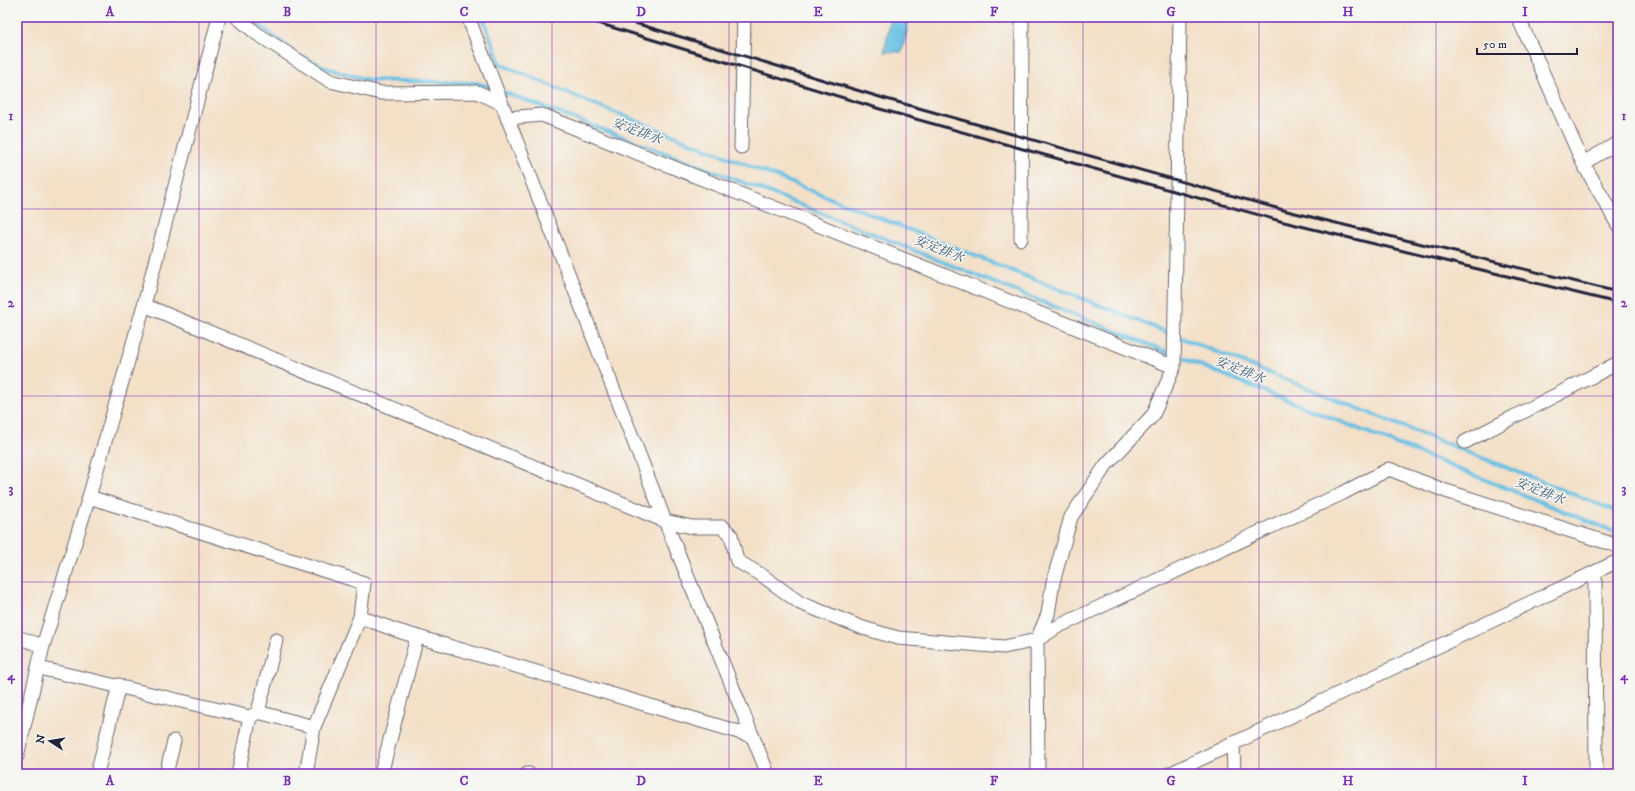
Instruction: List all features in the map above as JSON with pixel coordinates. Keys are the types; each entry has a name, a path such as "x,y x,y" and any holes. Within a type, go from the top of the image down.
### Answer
{"street":[{"path":"17,756 40,668 43,646 89,497 144,305 219,17"},
{"path":"236,17 256,33 330,81 381,93 477,92 500,99"},
{"path":"468,17 665,521 768,774"},
{"path":"741,147 744,17"},
{"path":"1021,239 1022,17"},
{"path":"1038,774 1037,640 1048,614 1052,582 1071,517 1106,465 1153,415 1174,349 1180,17"},
{"path":"1518,17 1583,163 1618,225"},
{"path":"507,118 542,115 1174,349"},
{"path":"1583,163 1618,143"},
{"path":"144,305 665,521 692,527 723,527 731,535 737,561 763,576 800,603 864,628 898,638 1004,647 1037,640 1057,628 1389,470 1446,491 1618,546"},
{"path":"1465,442 1618,363"},
{"path":"89,497 364,583 360,617 314,727 306,774"},
{"path":"1169,774 1618,561"},
{"path":"1595,573 1596,774"},
{"path":"360,617 416,637 752,736"},
{"path":"17,637 43,646"},
{"path":"381,774 416,637"},
{"path":"238,774 276,640"},
{"path":"40,668 314,727"},
{"path":"96,774 119,685"},
{"path":"166,774 174,741"},
{"path":"1234,743 1234,774"}],"water":[{"path":"891,17 910,17 902,52 884,52"}],"waterway":[{"name":"安定排水","path":"249,17 285,45"},
{"path":"483,17 500,64 589,102 1618,512"},
{"name":"安定排水","path":"304,57 326,68 368,80 476,83 493,88"},
{"name":"安定排水","path":"501,91 771,193 1618,533"}],"railway":[{"path":"578,17 880,109 1284,222 1618,303"},
{"path":"615,17 883,98 1287,211 1618,292"}]}
